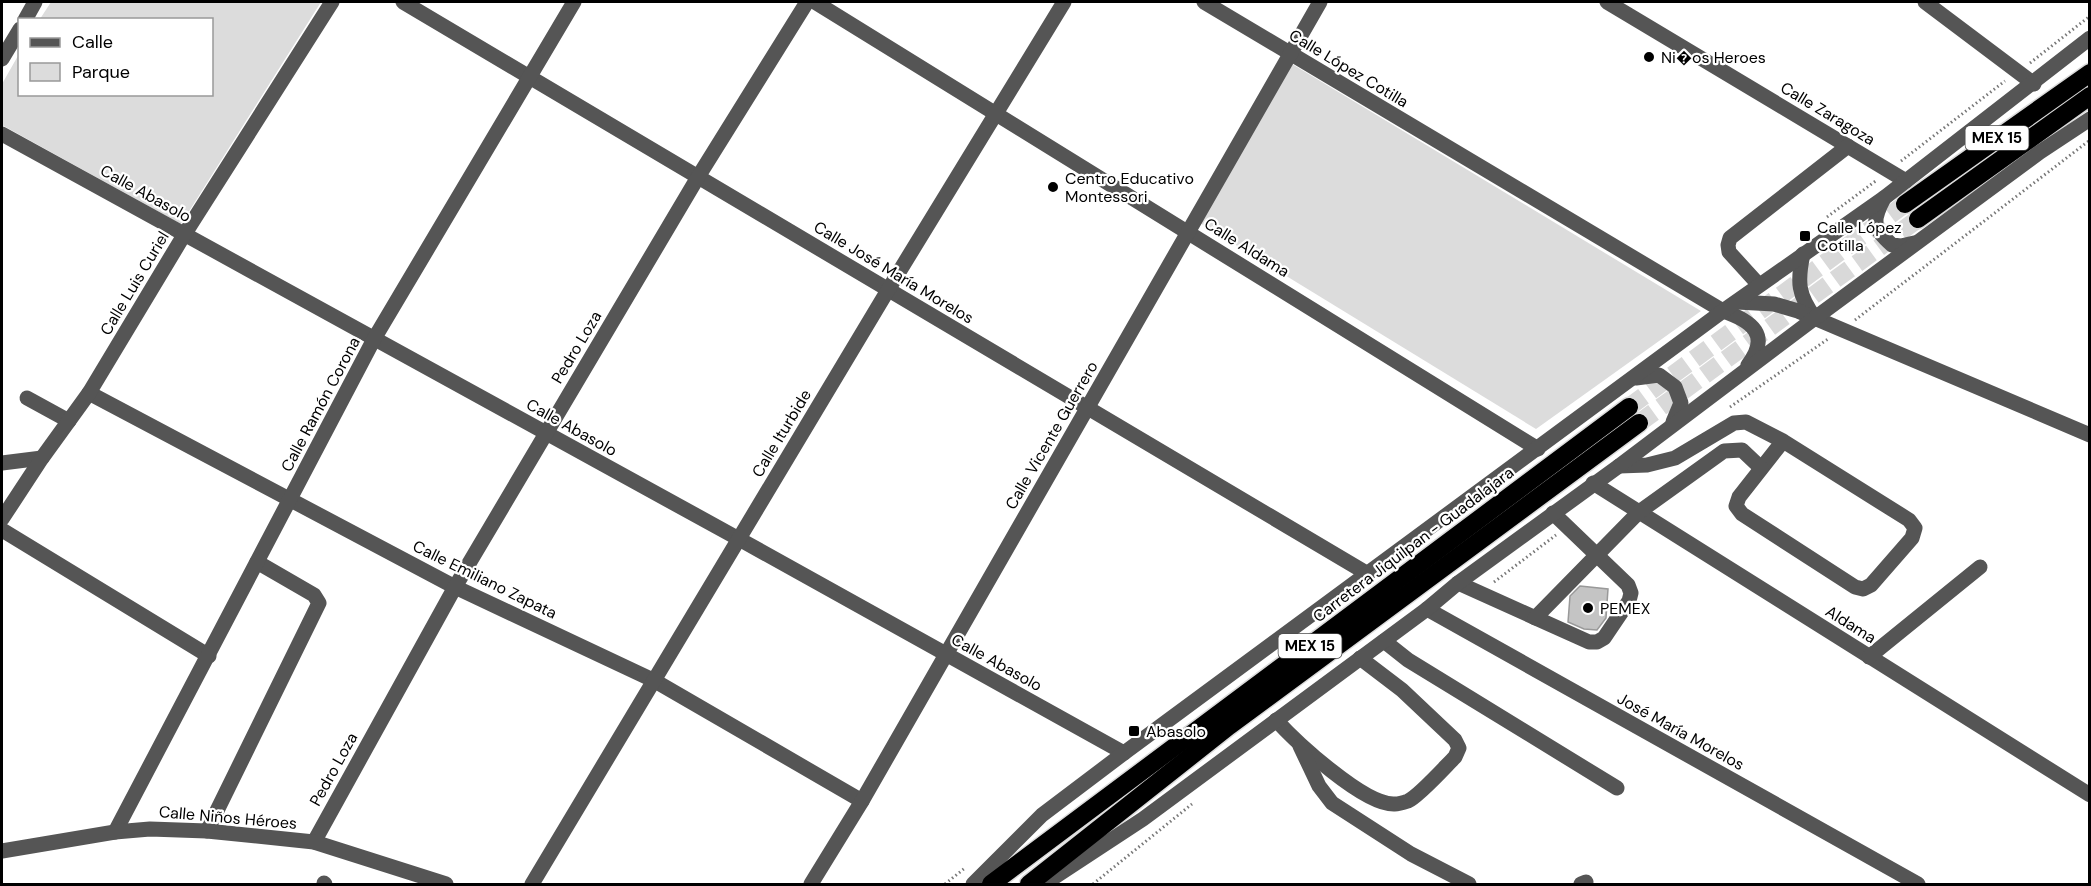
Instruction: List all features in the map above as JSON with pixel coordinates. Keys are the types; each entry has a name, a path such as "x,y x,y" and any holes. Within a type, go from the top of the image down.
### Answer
{"highway":[{"name":"MEX 15","path":"1905,204 2090,73"},
{"name":"MEX 15","path":"1918,219 2090,96"},
{"name":"Carretera Jiquilpan - Guadalajara","path":"991,885 1629,407"},
{"name":"MEX 15","path":"1029,885 1229,726 1639,423"}],"street":[{"path":"26,18 35,2"},
{"name":"Calle Luis Curiel","path":"2,519 42,458 90,393 184,235 332,2"},
{"name":"Calle José María Morelos","path":"403,2 1368,574"},
{"name":"Calle Ramón Corona","path":"115,832 374,339 574,2"},
{"name":"Pedro Loza","path":"314,842 455,587 699,177 807,2"},
{"name":"Calle Aldama","path":"815,2 1538,449"},
{"name":"Calle Iturbide","path":"532,885 888,290 1064,2"},
{"name":"Calle López Cotilla","path":"1204,2 1723,311 1742,318 1750,324 1760,339 1752,361 1741,375"},
{"name":"Calle Vicente Guerrero","path":"811,885 862,801 1320,2"},
{"name":"Calle Zaragoza","path":"1607,2 1906,181"},
{"path":"1925,2 2034,84"},
{"path":"2,59 18,31"},
{"path":"973,885 1042,816 1124,753 1758,285 1884,198 2034,84 2090,38"},
{"path":"1044,885 1143,819 1815,318 2040,152 2090,119"},
{"name":"Calle Abasolo","path":"2,134 1124,753"},
{"path":"1758,285 1729,252 1730,238 1848,146"},
{"path":"1884,198 1876,214 1877,230 1892,245 1901,246 1918,242"},
{"path":"1803,254 1799,274 1800,292 1815,318"},
{"path":"1737,302 1774,304 1798,311 2090,435"},
{"path":"1634,378 1659,375 1675,387 1682,403 1672,425"},
{"name":"Calle Emiliano Zapata","path":"90,393 455,587 655,681 862,801"},
{"path":"27,398 69,421"},
{"path":"1619,466 1647,465 1676,458 1734,423 1746,422 1783,441 1909,520 1915,528 1912,538 1871,585 1863,589 1855,587 1742,514 1736,506 1739,497 1783,441"},
{"path":"1535,618 1639,512 1724,451 1742,450 1761,468"},
{"path":"2,463 42,458"},
{"name":"Aldama","path":"1593,483 2090,795"},
{"path":"1458,584 1589,642 1598,642 1604,638 1629,601 1631,593 1628,585 1553,513"},
{"path":"2,530 209,656"},
{"path":"207,831 319,603 314,595 257,562"},
{"path":"1869,657 1980,567"},
{"name":"José María Morelos","path":"1427,609 1918,885"},
{"path":"1384,641 1408,660 1617,788"},
{"path":"1276,720 1298,742 1344,780 1379,801 1394,804 1411,800 1455,757 1459,748 1455,740 1402,690 1360,658"},
{"path":"1298,742 1319,786 1332,803 1411,854 1469,885"},
{"name":"Calle Niños Héroes","path":"2,851 115,832 150,829 207,831 314,842 446,885"}],"path":[{"path":"2019,71 2090,16"},
{"path":"1726,411 1844,329 2090,140"},
{"path":"1480,592 1567,526"}],"green space":[{"path":"51,2 321,2 181,224 2,125 2,84 18,56 18,96 213,96 213,18 41,18"},
{"path":"1292,64 1701,311 1536,429 1200,223"}],"building":[{"name":"PEMEX","path":"1580,586 1608,589 1606,618 1597,630 1584,629 1568,622 1570,596"}],"tunnel":[{"path":"1629,407 1905,204"},
{"path":"1639,423 1918,219"}],"place":[{"name":"Ni�os Heroes","path":"1649,57"},
{"name":"Centro Educativo Montessori","path":"1053,187"},
{"name":"Calle López Cotilla","path":"1805,236"},
{"name":"PEMEX","path":"1588,608"},
{"name":"Abasolo","path":"1134,731"}]}
